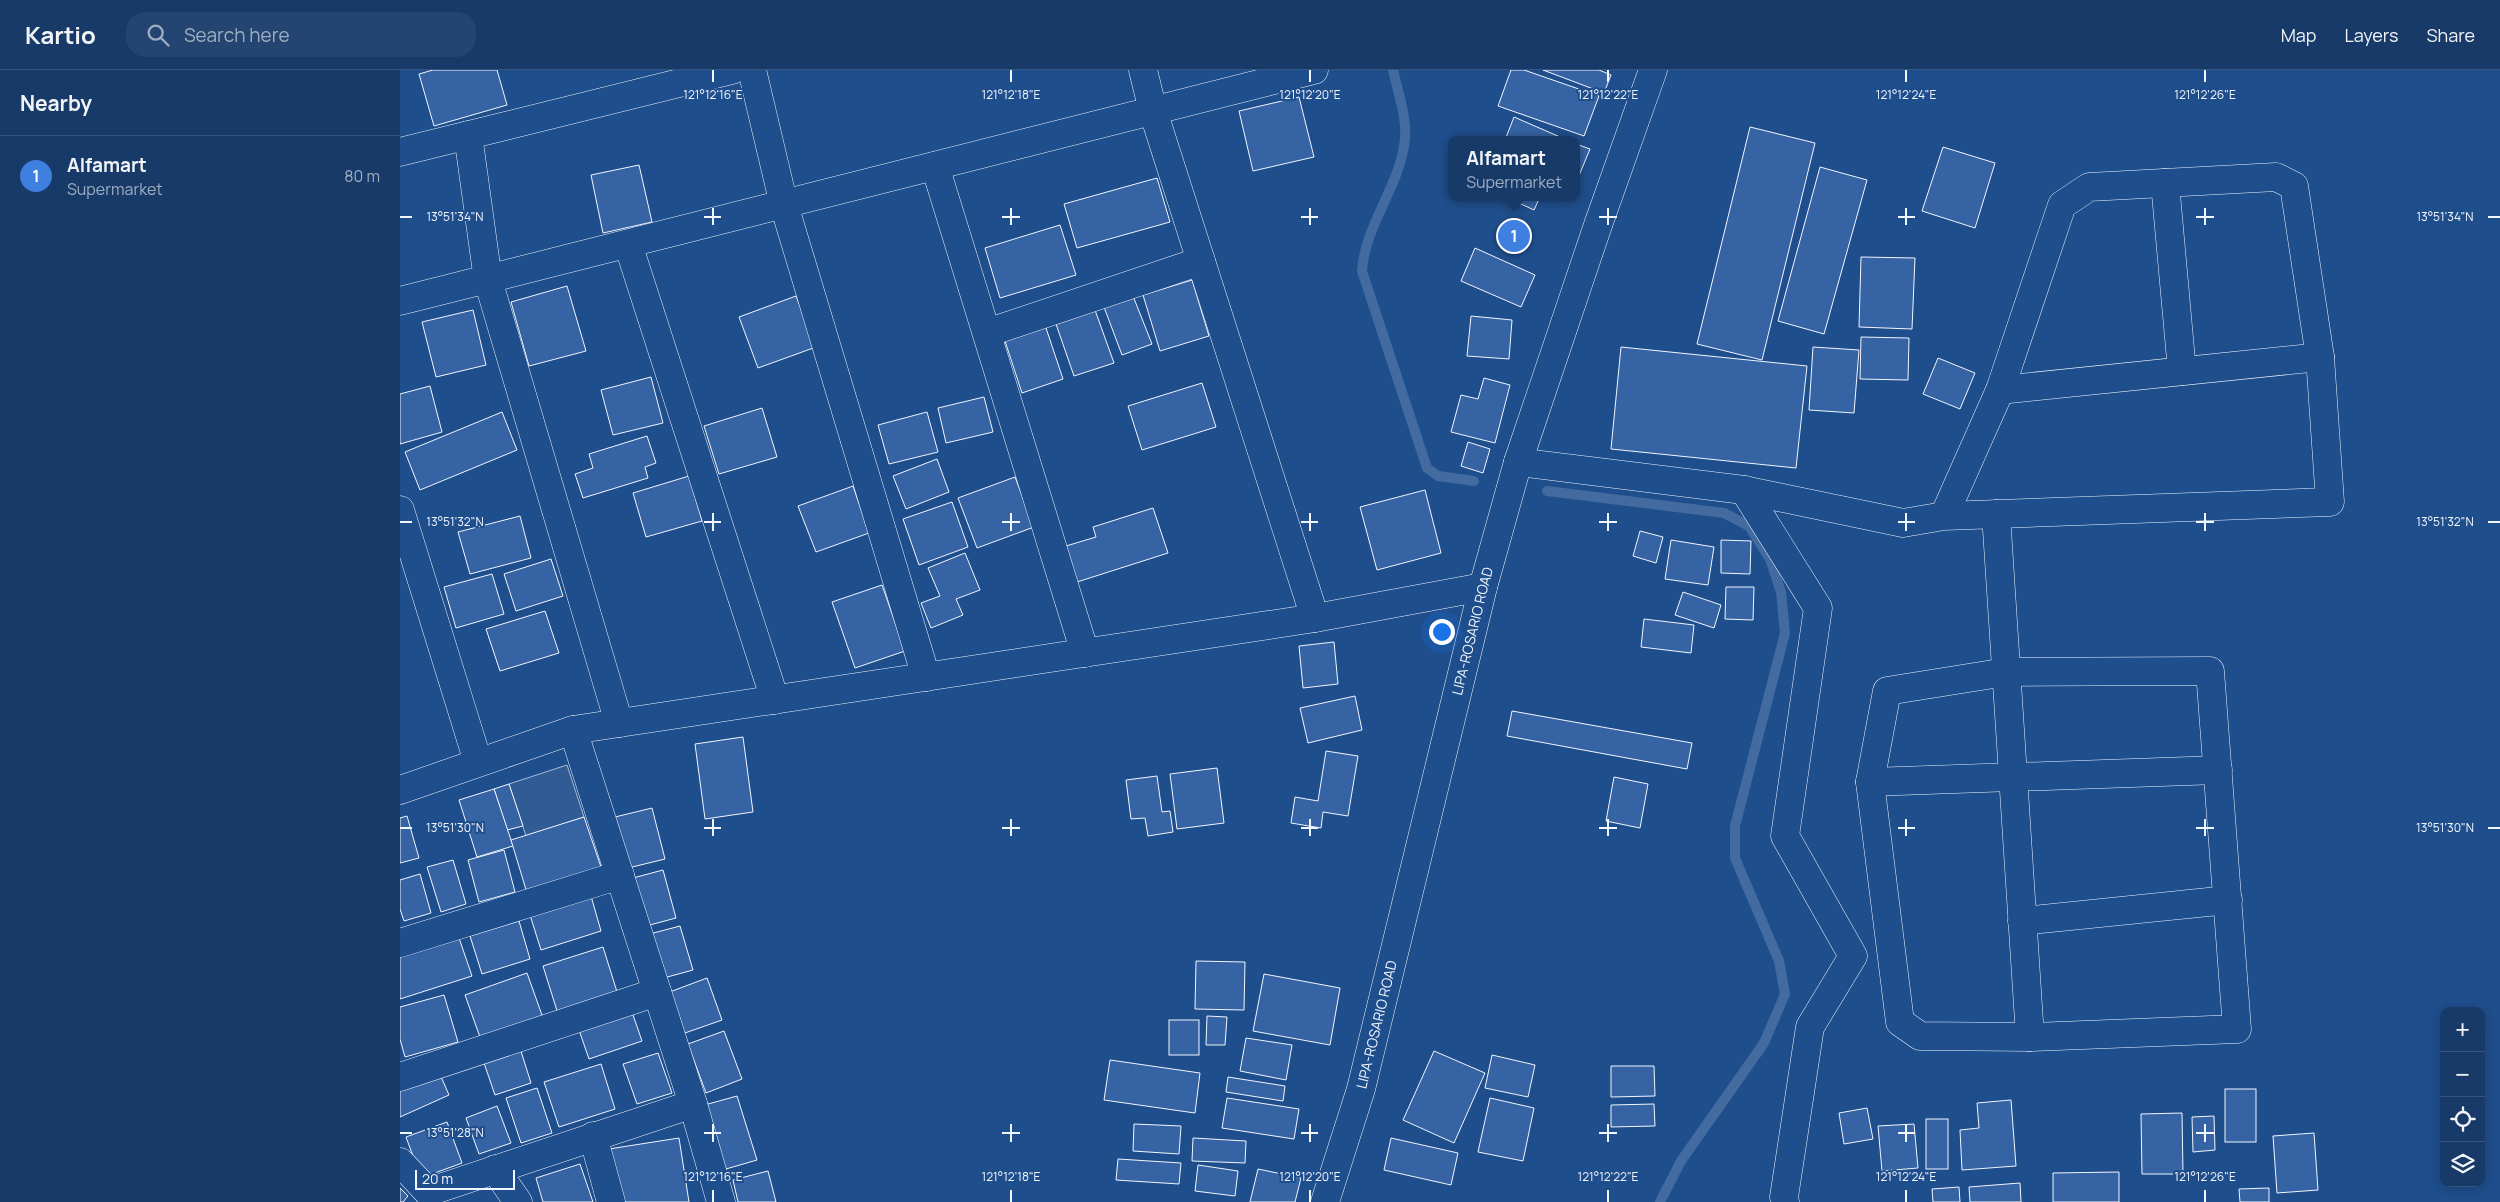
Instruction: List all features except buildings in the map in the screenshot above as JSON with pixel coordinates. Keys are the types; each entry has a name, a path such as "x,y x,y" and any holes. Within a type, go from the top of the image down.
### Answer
{"street":[{"path":"400,152 732,70"},
{"path":"752,70 784,205 926,676"},
{"path":"1143,70 1153,111 1315,618"},
{"path":"400,301 1314,70"},
{"name":"LIPA-ROSARIO ROAD","path":"1325,1202 1361,1089 1483,588 1518,462 1598,225 1653,70"},
{"path":"468,135 488,280 619,723"},
{"path":"935,166 1085,653"},
{"path":"1518,462 1744,490 1903,523 1944,516 2330,502 2320,357 2294,186 2276,177 2089,187 2062,205 2000,390 1944,516"},
{"path":"2166,183 2182,371"},
{"path":"628,244 775,700"},
{"path":"987,334 1201,262"},
{"path":"2000,390 2320,357"},
{"path":"1744,490 1818,608 1785,836 1853,956 1810,1027 1784,1197 1785,1202"},
{"path":"400,510 478,762"},
{"path":"1996,514 2030,1037"},
{"path":"400,790 573,730 1315,618 1483,588"},
{"path":"2210,671 2238,1030 2030,1037 1920,1036 1900,1022 1870,782 1887,691 2006,672 2210,671"},
{"path":"573,730 693,1104 720,1202"},
{"path":"1870,782 2218,770"},
{"path":"400,943 620,875"},
{"path":"2022,921 2228,900"},
{"path":"400,1077 657,992"},
{"path":"400,1162 428,1192 693,1104"},
{"path":"593,1136 610,1202"},
{"path":"495,1169 518,1202"}],"shaded area":[{"path":"567,765 584,817 526,836 509,784"}],"waterway":[{"path":"1393,70 1404,117 1404,146 1395,178 1369,239 1362,271 1427,468 1438,476 1474,481"},
{"path":"1547,491 1724,513 1749,526 1770,559 1781,592 1785,633 1735,826 1735,858 1779,961 1785,994 1764,1043 1681,1161 1660,1202"}],"place":[{"name":"Alfamart","path":"1514,236"}]}
